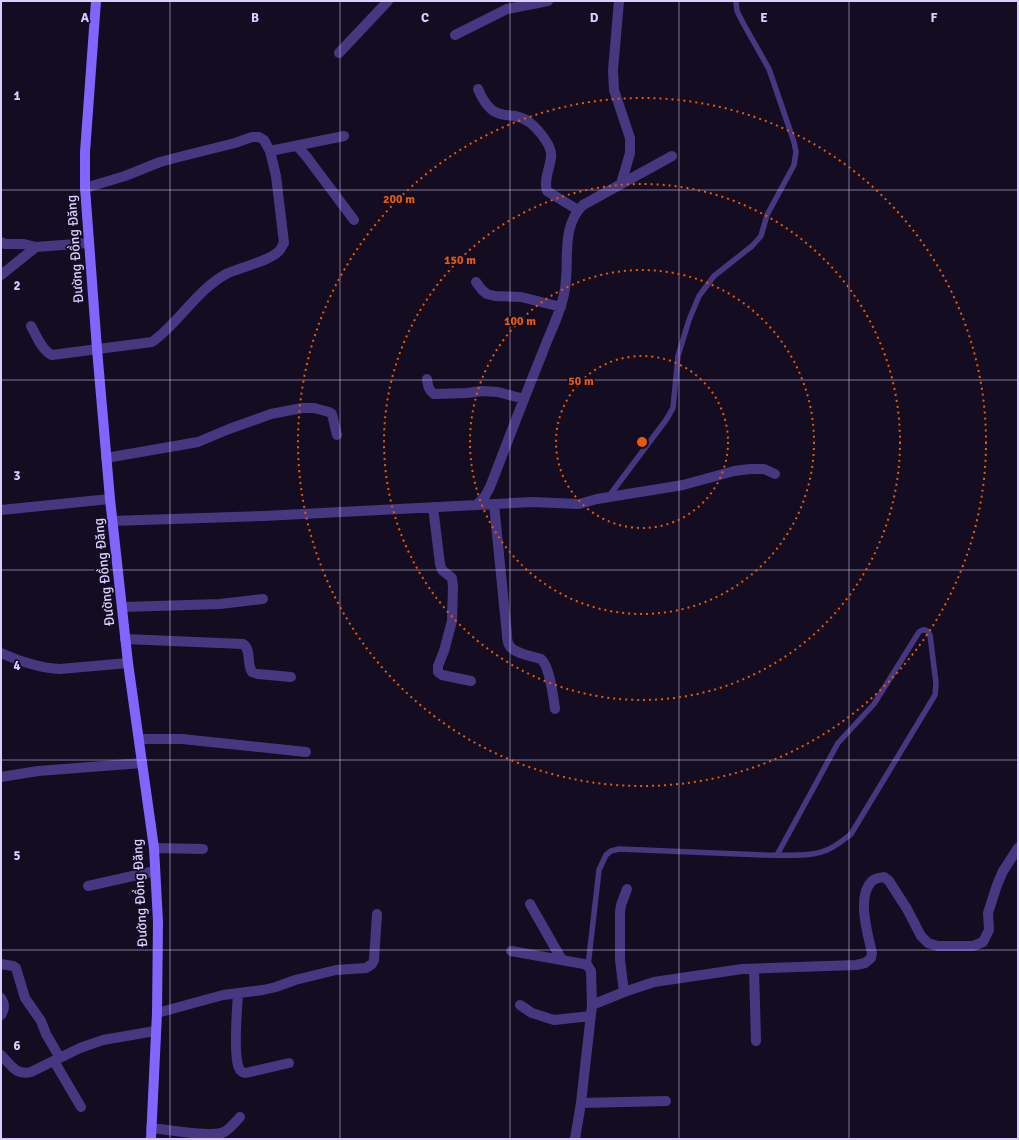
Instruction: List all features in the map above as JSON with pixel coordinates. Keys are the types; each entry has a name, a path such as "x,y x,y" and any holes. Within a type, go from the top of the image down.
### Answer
{"main road":[{"name":"Đường Đồng Đăng","path":"96,1 85,188 88,243 112,521 128,663 154,848 158,922 157,1013 151,1139"}],"street":[{"path":"339,53 388,1"},
{"path":"455,35 507,9 548,1"},
{"path":"619,1 613,70 614,90 630,138 630,153 621,184"},
{"path":"478,89 484,101 491,109 496,112 530,122 541,135 551,149 552,154 545,188 547,191 578,210"},
{"path":"270,151 344,136"},
{"path":"31,326 43,347 52,355 152,342 161,336 214,282 228,273 272,256 280,251 284,243 276,176 270,151 264,140 259,137 252,137 235,143 160,162 125,176 85,188"},
{"path":"297,146 354,220"},
{"path":"476,505 484,498 490,487 546,341 561,307 566,285 568,235 570,225 578,210 583,205 672,156"},
{"path":"1,242 5,244 20,243 36,246 88,243"},
{"path":"1,275 36,246"},
{"path":"476,282 487,294 495,296 521,297 561,307"},
{"path":"427,379 429,388 434,394 482,391 498,392 524,399"},
{"path":"106,458 198,442 271,414 302,408 314,408 332,414 337,435"},
{"path":"112,521 264,516 532,502 579,504 609,497 683,485 750,468 764,469 775,474"},
{"path":"1,510 110,499"},
{"path":"494,504 508,644 511,648 518,652 544,660 548,670 555,709"},
{"path":"433,507 440,564 442,570 452,578 453,587 452,621 444,651 438,666 438,672 442,675 471,681"},
{"path":"122,606 220,604 262,599"},
{"path":"125,639 243,644 248,649 249,665 252,672 258,674 291,677"},
{"path":"1,653 16,660 60,669 128,663"},
{"path":"138,739 175,738 306,752"},
{"path":"1,777 38,771 142,763"},
{"path":"154,848 202,848"},
{"path":"592,1005 654,982 742,969 842,967 856,966 865,963 871,958 872,953 863,905 865,894 873,880 884,878 889,881 907,909 921,936 928,943 938,946 973,946 983,942 989,930 988,913 1000,878 1018,848"},
{"path":"88,886 155,871"},
{"path":"624,992 620,960 620,912 626,889"},
{"path":"530,904 562,960"},
{"path":"157,1013 223,995 238,994 276,987 294,980 336,970 366,968 372,964 374,960 377,914"},
{"path":"511,951 584,964 588,966 591,971 591,1016 582,1103 575,1139"},
{"path":"1,964 16,968 25,998 41,1021 57,1060 80,1107"},
{"path":"754,969 756,1041"},
{"path":"238,994 236,1056 242,1073 289,1063"},
{"path":"1,998 4,1005 4,1010 1,1015"},
{"path":"520,1005 532,1013 554,1020 591,1016"},
{"path":"1,1055 19,1073 25,1074 80,1048 103,1040 155,1031"},
{"path":"582,1103 666,1101"},
{"path":"151,1128 218,1134 226,1131 240,1117"}],"lane":[{"path":"609,497 666,420 673,408 678,356 689,320 699,296 714,276 752,246 761,236 767,214 794,165 796,152 794,142 769,69 742,24 737,11 736,1"},
{"path":"588,966 599,870 606,855 611,851 619,849 777,855 814,854 824,852 851,834 935,695 936,683 930,635 925,629 919,632 874,704 838,743 777,855"}]}
